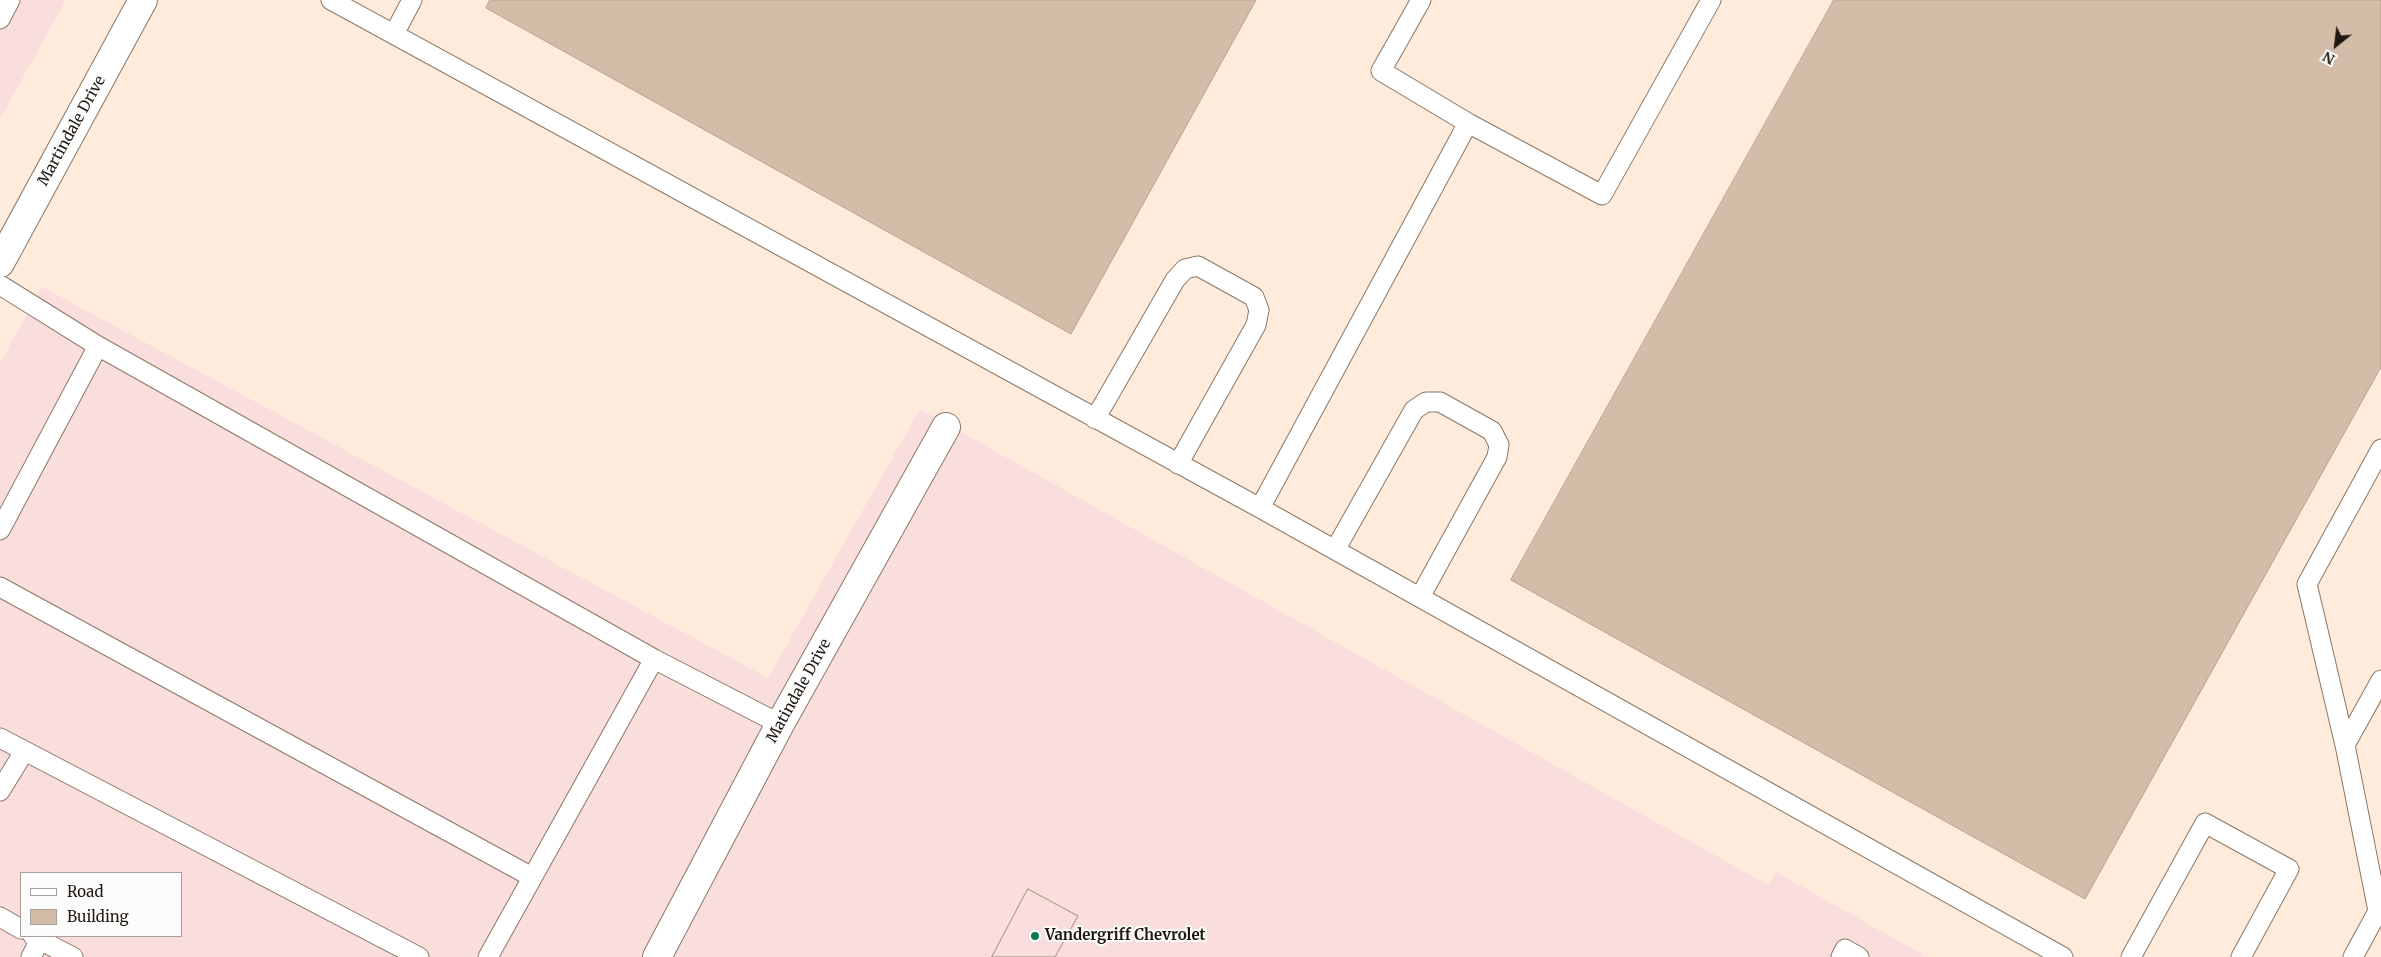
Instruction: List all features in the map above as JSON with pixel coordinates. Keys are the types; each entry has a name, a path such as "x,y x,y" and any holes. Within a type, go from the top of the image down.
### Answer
{"street":[{"name":"Martindale Drive","path":"0,263 143,0"},
{"name":"Matindale Drive","path":"657,957 780,724 946,427"}],"lane":[{"path":"0,19 10,0"},
{"path":"332,0 1260,508 2063,957"},
{"path":"394,34 412,0"},
{"path":"1420,0 1381,71 1468,124 1602,195 1711,0"},
{"path":"1260,508 1468,124"},
{"path":"1095,419 1175,280 1185,269 1198,266 1254,298 1259,310 1256,325 1178,464"},
{"path":"0,285 98,346 654,659 780,724"},
{"path":"0,530 98,346"},
{"path":"1334,550 1414,410 1426,402 1440,402 1449,406 1492,431 1499,446 1498,457 1420,598"},
{"path":"2352,957 2380,909 2345,745 2307,584 2381,449"},
{"path":"0,587 532,877"},
{"path":"488,957 654,659"},
{"path":"2345,745 2381,680"},
{"path":"0,738 419,957"},
{"path":"0,791 24,752"},
{"path":"2131,957 2205,824 2289,869 2241,957"},
{"path":"0,917 20,928"},
{"path":"31,957 37,938 73,957"}],"shaded area":[{"path":"0,0 66,0 0,119"},
{"path":"42,287 768,678 920,409 1768,885 1776,872 1927,957 0,957 0,363"}],"building":[{"path":"490,0 1256,0 1071,334 486,8"},
{"path":"1834,0 2381,0 2381,367 2085,899 1511,580"},
{"name":"Vandergriff Chevrolet","path":"1028,889 1078,916 1055,957 992,957"},
{"name":"Vandergriff Chevrolet","path":"1028,889 1078,916 1055,957 992,957"}],"place":[{"name":"Vandergriff Chevrolet","path":"1035,936"}]}
